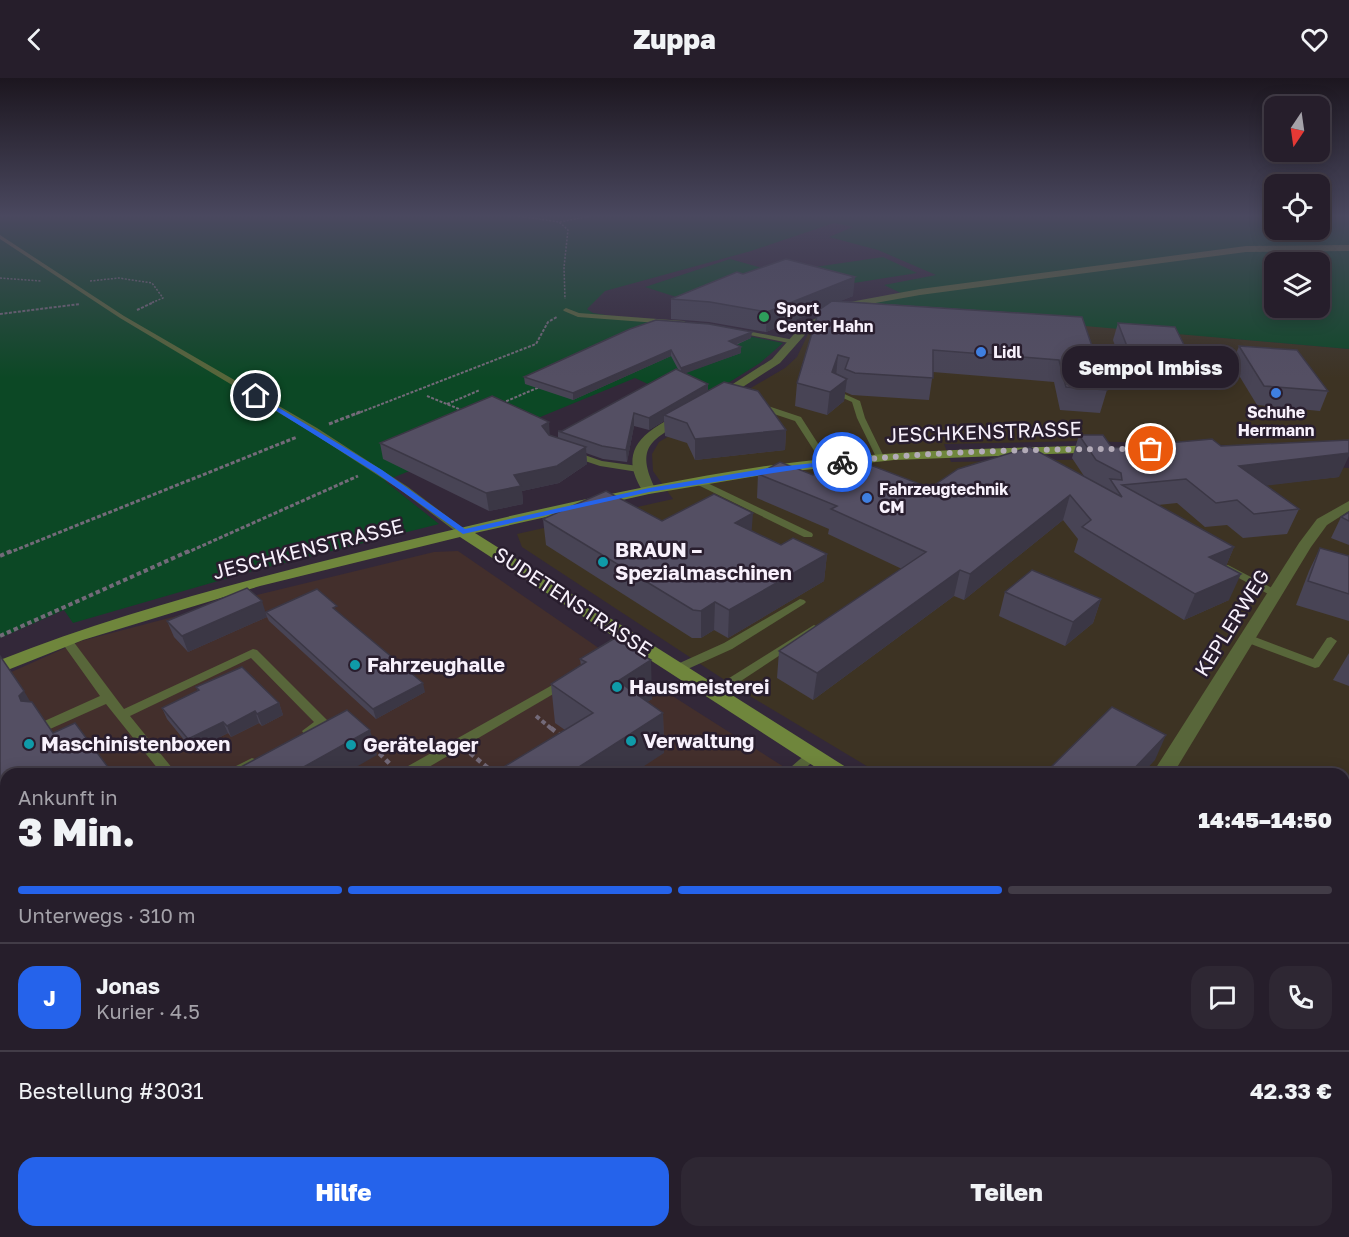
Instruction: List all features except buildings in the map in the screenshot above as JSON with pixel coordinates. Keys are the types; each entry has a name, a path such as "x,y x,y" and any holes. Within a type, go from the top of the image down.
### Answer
{"street":[{"path":"649,490 639,469 639,454 645,442 657,432 698,408 726,396 765,370 806,327 833,312 850,305 895,295 1081,270"},
{"name":"JESCHKENSTRASSE","path":"0,667 66,640 254,583 649,490 880,457 1037,455 1113,449"},
{"name":"KEPLERWEG","path":"1170,768 1304,546 1322,522 1349,505"},
{"name":"SUDETENSTRASSE","path":"463,532 832,768"},
{"path":"1304,546 1322,553"}],"lane":[{"name":"SUDETENSTRASSE","path":"50,270 99,302 314,430 375,469 463,532"},
{"path":"566,310 578,315 692,324"},
{"path":"833,312 850,316"},
{"path":"729,329 794,342"},
{"path":"840,381 836,393 856,401 861,418 880,457"},
{"path":"750,403 798,419 827,464"},
{"path":"563,450 600,463 639,469"},
{"path":"699,482 808,535"},
{"path":"1217,562 1274,593"},
{"path":"677,669 728,646 800,602"},
{"path":"714,693 825,621"},
{"path":"1247,638 1315,664 1331,640"},
{"path":"66,640 108,698 165,768"},
{"path":"618,651 634,641"},
{"path":"121,714 253,653 323,723 292,740"},
{"path":"416,768 573,677"},
{"path":"45,726 108,698"},
{"path":"797,768 812,756"},
{"path":"243,768 262,757"}],"path":[{"path":"0,556 536,344 549,322 566,310 564,270"},
{"path":"0,314 99,302"},
{"path":"495,406 550,383"},
{"path":"446,404 480,390"},
{"path":"427,396 465,412"},
{"path":"0,636 375,469"},
{"path":"524,706 570,743"},
{"path":"370,744 393,767"},
{"path":"458,744 488,768"}],"shaded area":[{"path":"937,312 1349,349 1349,451 1294,447 1083,441 944,444 951,462 1167,458 1349,468 1349,768 870,768 743,692 522,547 517,534 673,499 653,471 652,454 659,442 785,368 797,357 808,334 819,324"},
{"path":"458,551 619,662 786,768 0,768 0,677 81,641 434,552"}],"green space":[{"path":"0,270 681,270 605,291 587,309 593,313 675,326 697,326 783,343 760,363 693,405 635,378 385,481 439,524 256,570 73,623 64,610 0,638"},
{"path":"696,270 777,272 692,302 645,287"},
{"path":"812,270 911,270 917,273 841,285"},
{"path":"925,270 1264,270 1264,318 1330,318 1330,270 1349,270 1349,349 856,306 905,295 884,285 936,275"}],"way so far":[{"path":"842,462 894,456 968,452 1151,449"}],"place":[{"name":"Sport Center Hahn","path":"764,317"},
{"name":"Lidl","path":"981,352"},
{"name":"Schuhe Herrmann","path":"1276,393"},
{"name":"Sempol Imbiss","path":"1151,449"},
{"name":"Fahrzeugtechnik CM","path":"867,498"},
{"name":"BRAUN – Spezialmaschinen","path":"603,562"},
{"name":"Fahrzeughalle","path":"355,665"},
{"name":"Hausmeisterei","path":"617,687"},
{"name":"Verwaltung","path":"631,741"},
{"name":"Maschinistenboxen","path":"29,744"},
{"name":"Gerätelager","path":"351,745"}],"route":[{"path":"256,396 314,430 405,489 463,532 649,490 768,470 842,462"}]}
